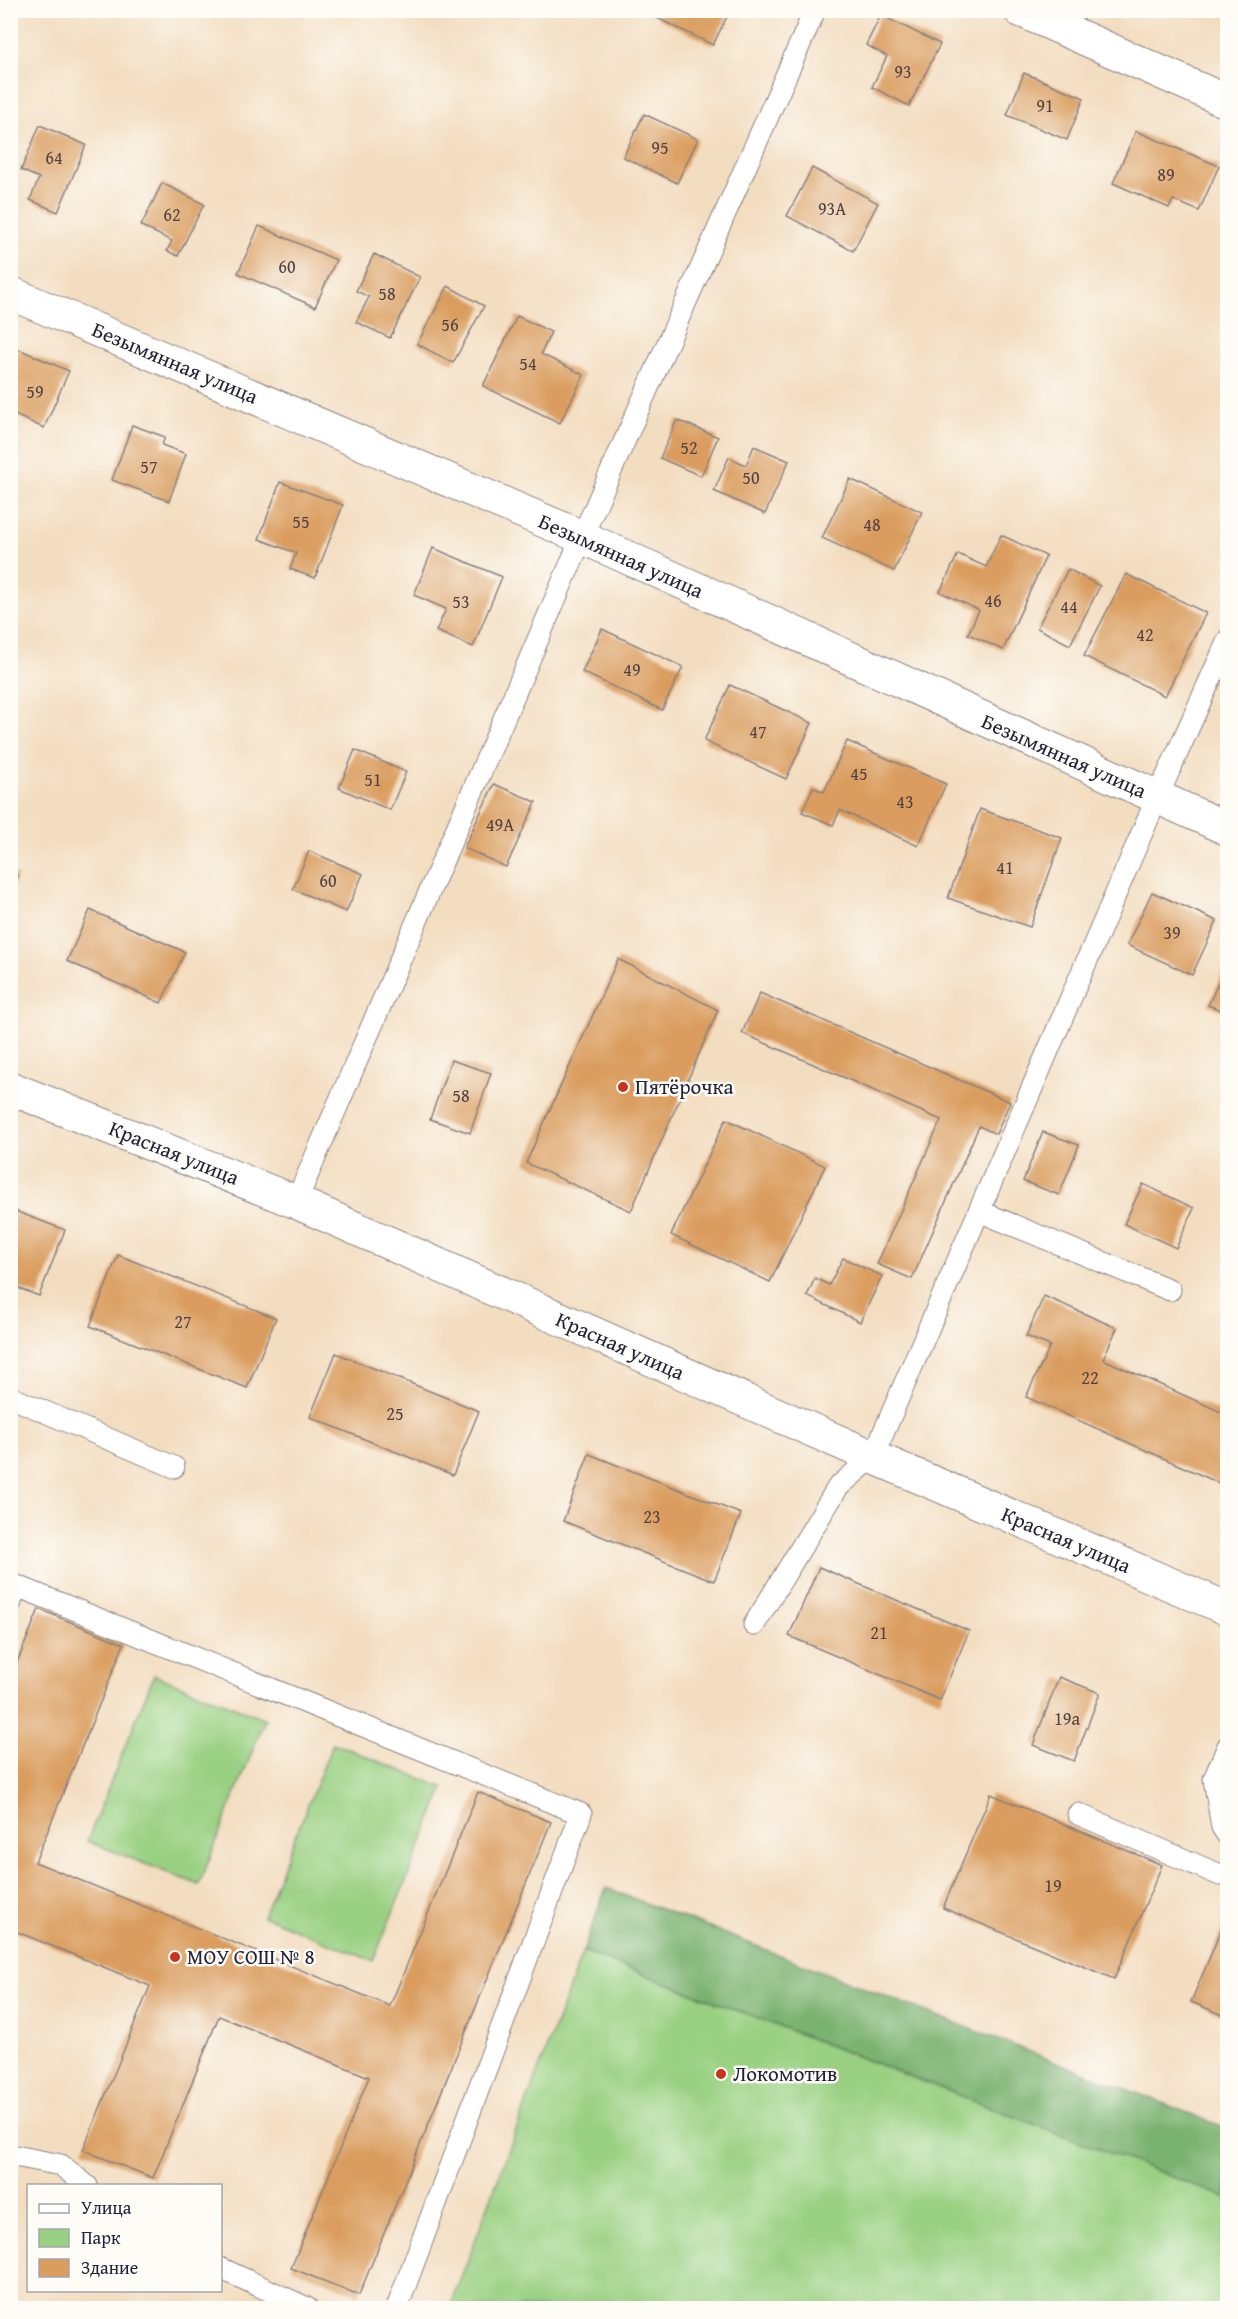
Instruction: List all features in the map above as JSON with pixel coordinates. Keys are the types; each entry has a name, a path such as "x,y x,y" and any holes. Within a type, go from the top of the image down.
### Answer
{"street":[{"path":"1020,10 1227,102"},
{"name":"Безымянная улица","path":"10,293 582,537 1227,828"},
{"name":"Красная улица","path":"10,1088 296,1202 873,1458 1227,1609"}],"lane":[{"path":"296,1202 582,537 815,10"},
{"path":"754,1625 838,1487 873,1458 1227,640"},
{"path":"979,1211 1170,1290"},
{"path":"10,1396 174,1467"},
{"path":"13,1590 580,1814 397,2308"},
{"path":"1227,1746 1214,1779 1222,1827 1227,1836"},
{"path":"1078,1814 1220,1875 1227,1872"},
{"path":"10,2155 61,2165 85,2184"},
{"path":"222,2269 308,2308"}],"green space":[{"path":"154,1675 265,1719 199,1885 87,1841"},
{"path":"333,1743 444,1788 373,1961 263,1916"},
{"path":"606,1888 1227,2128 1227,2198 583,1951"},
{"name":"Локомотив","path":"583,1951 1227,2198 1227,2308 450,2308"}],"building":[{"path":"660,10 730,10 713,45 657,18"},
{"path":"881,15 940,44 909,106 872,87 887,56 866,45"},
{"path":"1024,73 1084,98 1067,140 1007,115"},
{"path":"644,114 698,139 677,183 623,157"},
{"path":"40,125 86,145 58,212 30,200 39,178 21,170"},
{"path":"1136,131 1219,166 1199,211 1173,200 1169,208 1113,183"},
{"path":"812,168 878,203 853,251 787,216"},
{"path":"162,183 204,204 178,256 167,251 172,241 141,226"},
{"path":"259,226 336,260 315,307 238,273"},
{"path":"374,254 420,277 390,338 356,322 369,297 356,291"},
{"path":"448,286 484,306 453,363 417,344"},
{"path":"517,316 551,332 541,354 584,375 560,423 483,386"},
{"path":"16,348 69,371 44,428 10,413 10,360"},
{"path":"677,420 718,437 701,476 660,458"},
{"path":"132,425 165,437 162,445 186,454 169,501 112,480"},
{"path":"754,446 789,461 765,514 714,491 729,457 746,465"},
{"path":"850,479 922,512 894,571 822,538"},
{"path":"280,482 343,505 315,578 290,569 296,553 259,539"},
{"path":"1001,535 1046,556 1003,650 968,634 979,610 940,592 958,554 986,567"},
{"path":"433,548 502,577 473,647 436,631 446,609 414,595"},
{"path":"1068,569 1100,586 1070,645 1037,628"},
{"path":"1126,574 1206,613 1165,696 1084,656"},
{"path":"602,629 683,667 662,710 582,672"},
{"path":"730,685 812,723 786,779 704,741"},
{"path":"847,741 946,784 918,846 840,810 833,825 802,812 813,787 824,792"},
{"path":"355,750 406,772 390,810 339,788"},
{"path":"494,784 536,802 506,867 464,848"},
{"path":"980,809 1062,838 1030,927 948,898"},
{"path":"309,851 363,874 346,912 293,889"},
{"path":"10,872 18,876 10,894"},
{"path":"1152,892 1217,921 1192,975 1127,945"},
{"path":"90,910 185,952 161,1003 67,961"},
{"name":"Пятёрочка","path":"618,959 718,1010 631,1211 526,1163"},
{"path":"1228,962 1228,1013 1208,1005"},
{"path":"760,993 1010,1102 996,1134 979,1126 912,1279 877,1264 941,1120 742,1033"},
{"path":"451,1060 491,1073 470,1133 430,1119"},
{"path":"726,1119 825,1166 770,1282 671,1235"},
{"path":"1043,1132 1079,1145 1059,1195 1023,1181"},
{"path":"1143,1184 1194,1208 1176,1248 1124,1224"},
{"path":"10,1209 65,1230 39,1296 10,1285"},
{"path":"118,1255 276,1318 247,1388 90,1326"},
{"path":"843,1258 882,1276 860,1322 807,1296 815,1278 829,1285"},
{"path":"1044,1296 1117,1328 1103,1359 1228,1415 1228,1487 1026,1397 1050,1346 1026,1336"},
{"path":"336,1353 479,1411 453,1475 310,1417"},
{"path":"589,1454 741,1514 714,1581 563,1521"},
{"path":"819,1567 969,1631 940,1700 789,1636"},
{"name":"МОУ СОШ № 8","path":"39,1609 124,1644 35,1862 390,2006 478,1792 551,1822 359,2295 291,2268 369,2077 219,2016 153,2178 83,2150 150,1986 10,1929 10,1680"},
{"path":"1059,1677 1100,1693 1074,1761 1033,1745"},
{"path":"991,1794 1162,1865 1114,1979 943,1908"},
{"path":"1228,1916 1228,2017 1191,2002"}],"place":[{"name":"Пятёрочка","path":"623,1087"},
{"name":"МОУ СОШ № 8","path":"175,1957"},
{"name":"Локомотив","path":"721,2074"}]}
